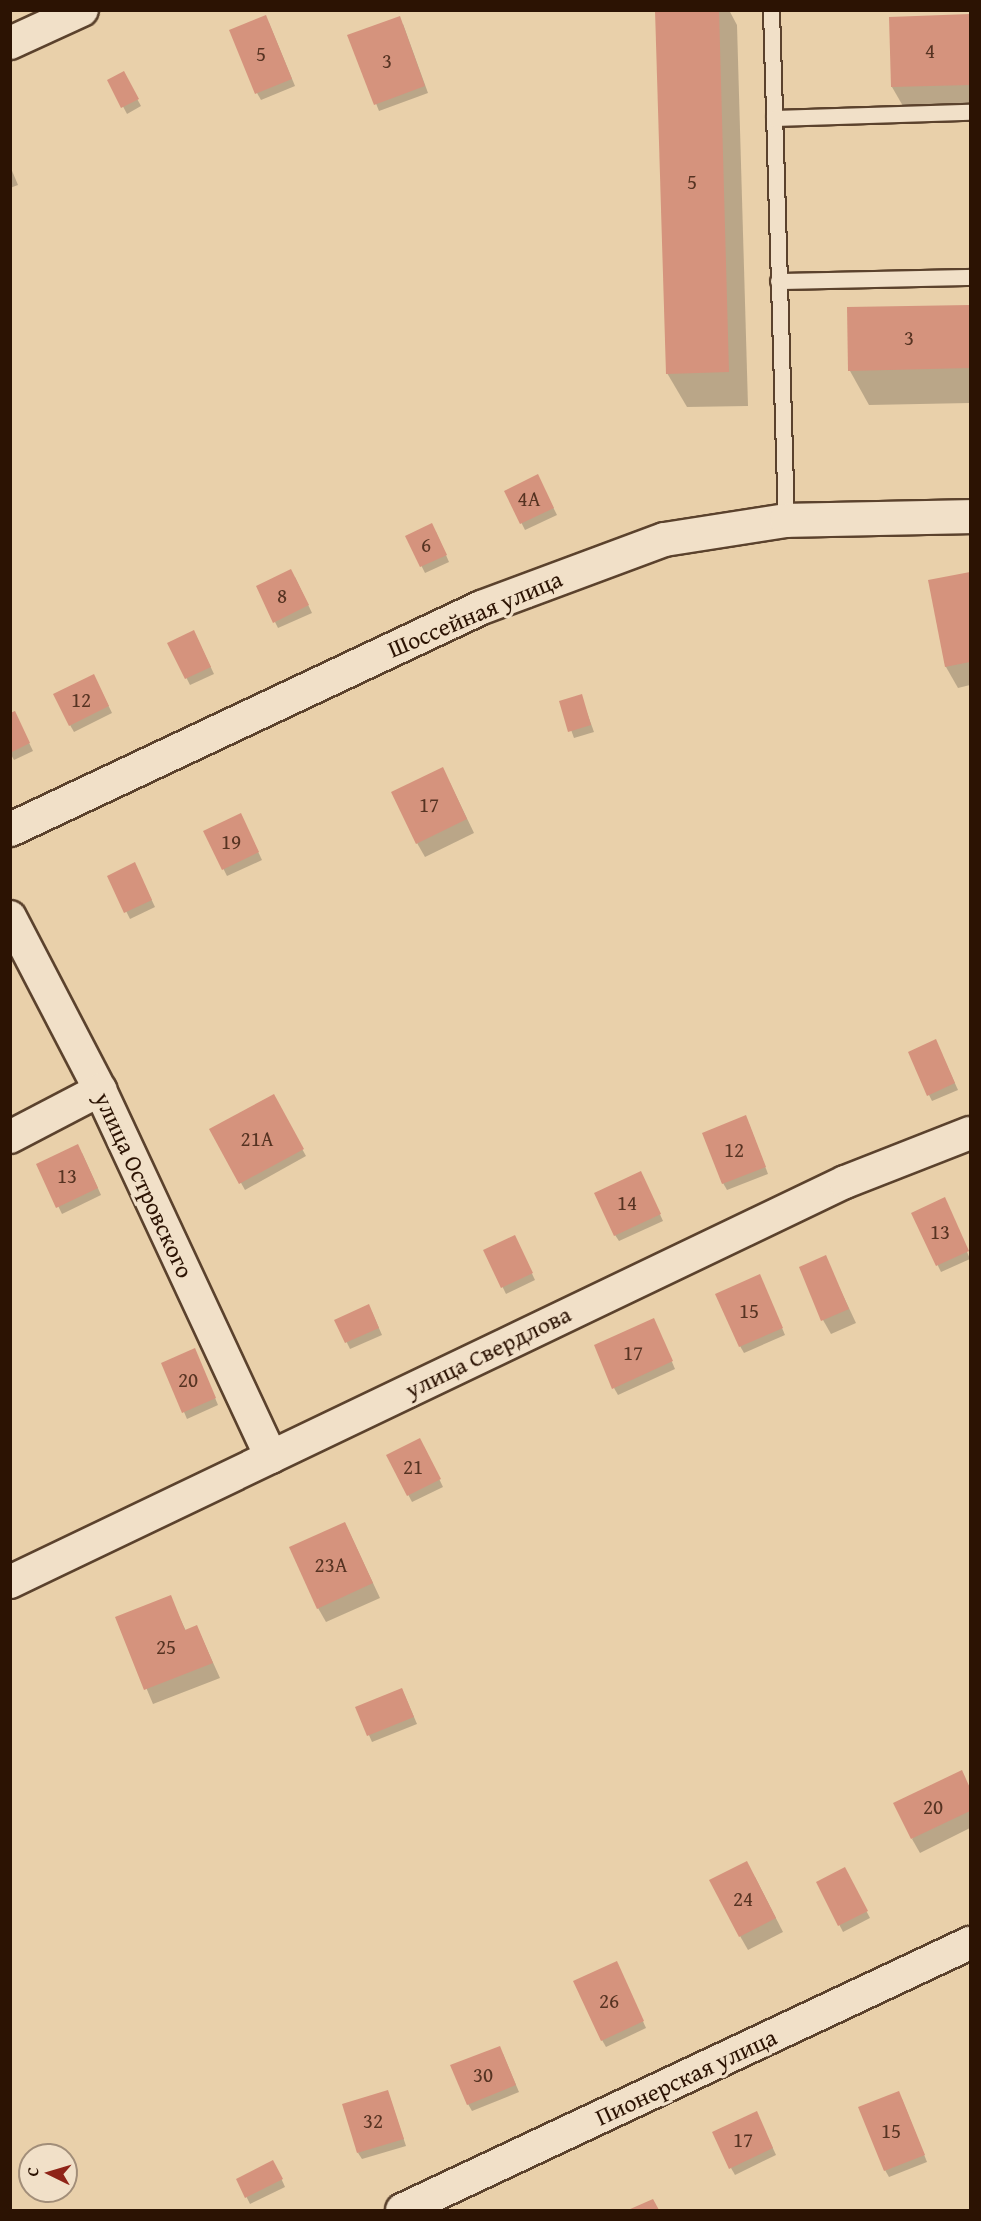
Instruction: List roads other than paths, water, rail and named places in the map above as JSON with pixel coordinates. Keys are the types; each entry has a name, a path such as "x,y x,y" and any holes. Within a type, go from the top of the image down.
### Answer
{"main road":[{"name":"Шоссейная улица","path":"10,829 481,607 664,539 786,520 970,516"}],"street":[{"path":"10,43 82,10"},
{"name":"улица Островского","path":"10,917 100,1090 271,1457"},
{"path":"10,1137 100,1090"},
{"name":"улица Свердлова","path":"10,1582 844,1182 970,1133"},
{"name":"Пионерская улица","path":"402,2211 970,1943"}],"lane":[{"path":"771,10 786,520"},
{"path":"774,118 970,112"},
{"path":"778,281 970,277"}]}
